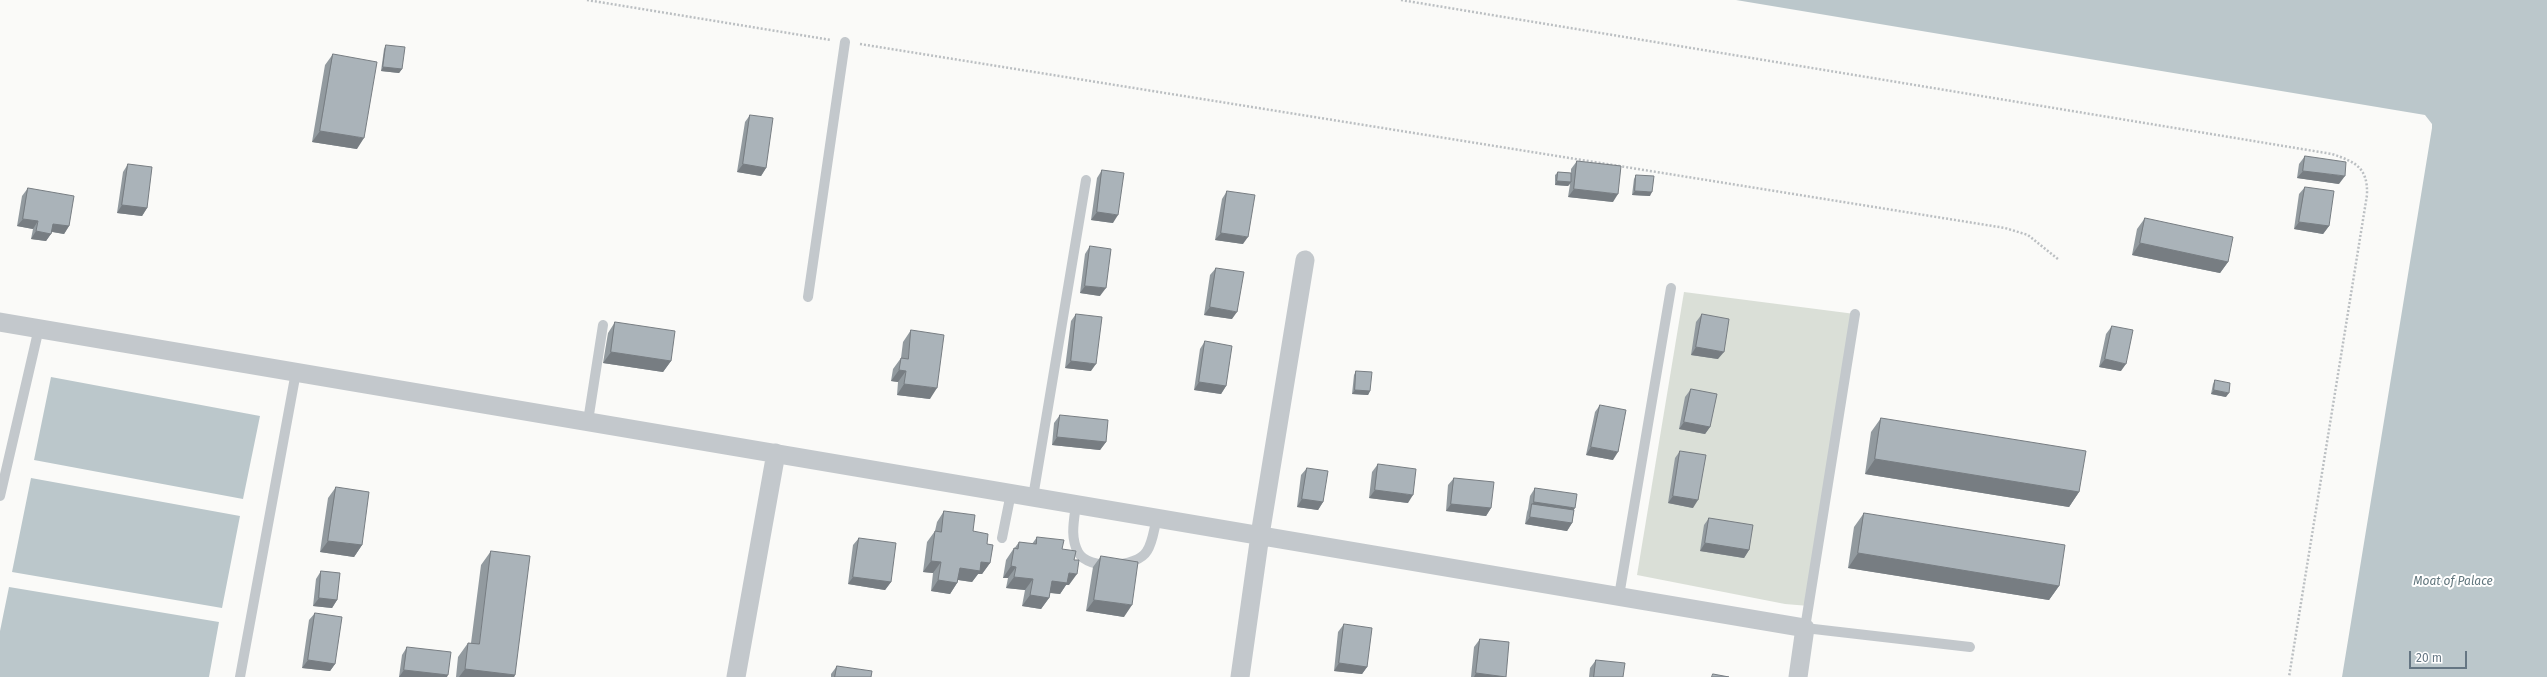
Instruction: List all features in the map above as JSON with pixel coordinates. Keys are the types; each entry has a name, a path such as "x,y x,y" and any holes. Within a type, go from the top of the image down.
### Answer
{"street":[{"path":"1240,677 1260,535 1305,260"},
{"path":"0,322 1805,628 1798,677"},
{"path":"736,677 776,453"}],"lane":[{"path":"808,297 845,42"},
{"path":"1033,497 1086,180"},
{"path":"1619,596 1672,288"},
{"path":"1855,314 1805,628 1970,647"},
{"path":"588,421 603,325"},
{"path":"0,496 39,328"},
{"path":"240,677 296,372"},
{"path":"1002,538 1011,493"},
{"path":"1076,504 1074,541 1086,561 1097,563 1110,565 1138,560 1147,550 1157,518"}],"path":[{"path":"587,0 2005,228 2028,235 2058,259"},
{"path":"1400,0 2332,154 2356,164 2366,180 2366,196 2288,677"}],"shaded area":[{"path":"1684,292 1855,314 1809,606 1785,604 1637,575"}],"water":[{"name":"Moat of Palace","path":"1736,0 2547,0 2547,677 2342,677 2432,128 2432,124 2425,115"},
{"path":"51,377 260,416 243,499 34,460"},
{"path":"31,478 240,516 222,608 12,572"},
{"path":"9,587 219,622 209,677 0,677 0,631"}],"building":[{"path":"386,45 405,47 402,69 383,67"},
{"path":"333,54 377,62 364,138 320,131"},
{"path":"750,115 773,118 766,168 743,164"},
{"path":"2305,156 2346,162 2345,176 2303,171"},
{"path":"1577,161 1621,166 1618,194 1574,189"},
{"path":"128,164 152,167 147,208 122,205"},
{"path":"1102,170 1124,173 1118,215 1097,212"},
{"path":"1558,172 1571,173 1571,182 1557,181"},
{"path":"1636,175 1654,176 1652,192 1635,191"},
{"path":"2305,187 2334,191 2329,226 2299,222"},
{"path":"28,188 74,196 69,226 53,224 51,234 36,231 38,221 23,219"},
{"path":"1227,191 1255,195 1248,237 1221,233"},
{"path":"2145,218 2233,237 2228,262 2140,243"},
{"path":"1090,246 1111,249 1106,288 1085,286"},
{"path":"1216,268 1244,272 1237,312 1210,307"},
{"path":"1076,314 1102,317 1096,364 1071,361"},
{"path":"1702,314 1729,319 1724,352 1696,347"},
{"path":"615,322 675,331 671,361 611,352"},
{"path":"2112,326 2133,330 2126,364 2105,359"},
{"path":"911,330 944,335 937,388 904,384 906,371 899,370 901,358 908,359"},
{"path":"1205,341 1232,346 1226,386 1199,382"},
{"path":"1356,371 1372,372 1370,391 1355,390"},
{"path":"2215,380 2230,383 2229,393 2214,390"},
{"path":"1691,389 1717,394 1710,427 1684,422"},
{"path":"1600,405 1626,410 1618,452 1591,447"},
{"path":"1060,415 1108,420 1106,442 1057,437"},
{"path":"1881,418 2086,451 2079,492 1875,459"},
{"path":"1680,451 1706,455 1698,500 1673,496"},
{"path":"1378,464 1416,469 1413,495 1375,490"},
{"path":"1307,468 1328,471 1323,502 1302,499"},
{"path":"1454,478 1494,482 1491,508 1451,504"},
{"path":"336,487 369,492 362,545 328,541"},
{"path":"1535,488 1577,494 1575,508 1534,502"},
{"path":"1532,504 1574,510 1572,523 1530,517"},
{"path":"944,511 975,515 973,531 988,534 987,544 993,545 990,563 981,562 980,571 960,568 957,583 938,580 941,562 931,561 935,531 941,532"},
{"path":"1864,513 2065,545 2059,586 1858,553"},
{"path":"1709,518 1753,525 1749,550 1705,543"},
{"path":"1037,537 1064,540 1062,549 1076,551 1074,560 1079,560 1077,574 1069,573 1067,583 1052,581 1049,598 1030,595 1033,579 1014,577 1016,567 1011,566 1014,548 1018,549 1019,542 1036,544"},
{"path":"859,538 896,543 891,582 853,577"},
{"path":"491,551 530,556 515,675 465,669 468,643 479,644"},
{"path":"1101,556 1138,562 1132,605 1094,600"},
{"path":"321,571 340,573 337,600 319,598"},
{"path":"315,613 342,617 335,664 308,660"},
{"path":"1344,624 1372,628 1367,667 1339,663"},
{"path":"1480,639 1509,642 1506,677 1476,673"},
{"path":"407,647 451,652 448,675 404,670"},
{"path":"1596,660 1625,663 1623,677 1594,677"},
{"path":"837,666 872,671 871,677 835,677"},
{"path":"1713,674 1729,677 1712,677"}]}
